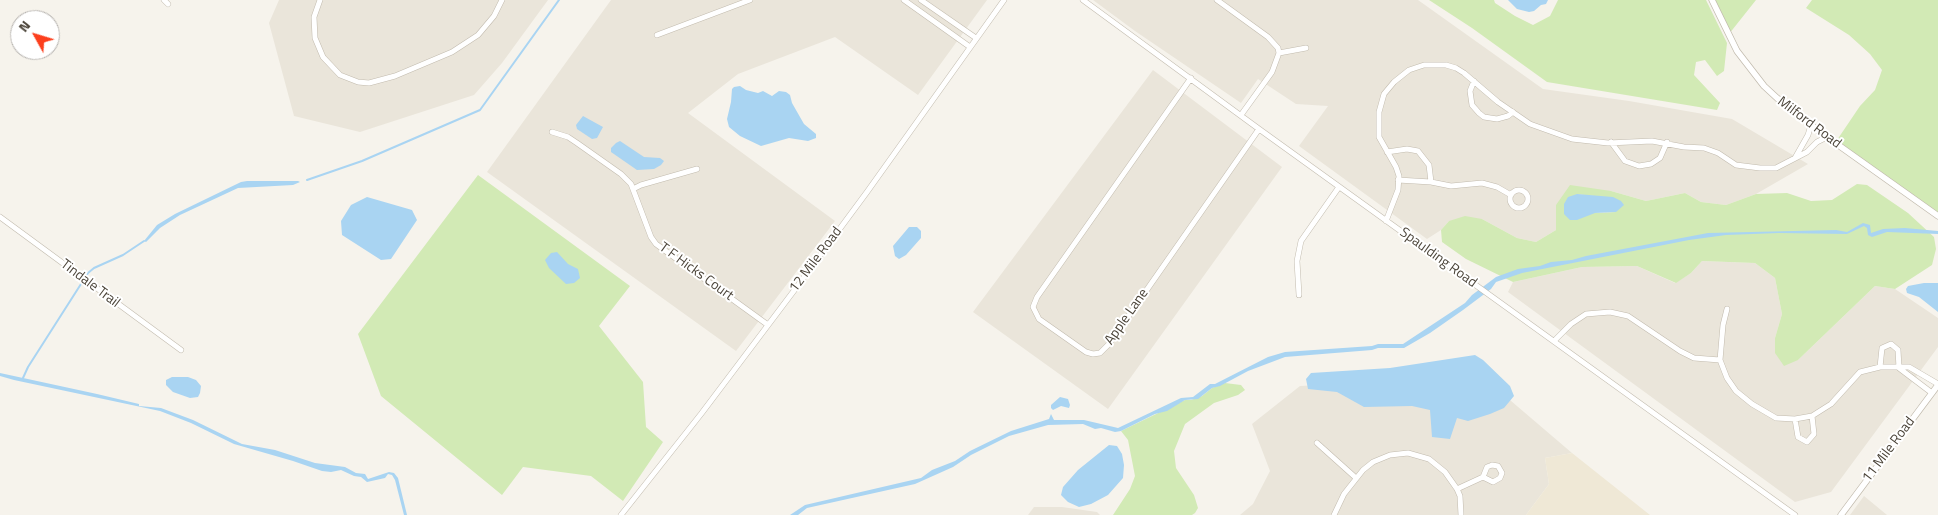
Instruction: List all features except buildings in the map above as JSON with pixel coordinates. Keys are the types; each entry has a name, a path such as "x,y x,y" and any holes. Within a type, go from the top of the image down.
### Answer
{"street":[{"path":"320,0 314,17 315,38 323,57 340,75 358,82 370,83 395,76 452,52 478,35 494,16 502,0"},
{"path":"657,35 750,0"},
{"path":"904,0 938,22 970,47"},
{"path":"921,0 976,38"},
{"name":"12 Mile Road","path":"621,515 701,414 867,192 1004,0"},
{"name":"Spaulding Road","path":"1083,0 1091,2 1259,129 1795,515"},
{"path":"1217,0 1268,37 1278,48 1279,58 1272,72 1241,115"},
{"name":"Milford Road","path":"1712,0 1737,51 1777,98 1827,137 1938,216"},
{"path":"938,22 942,14"},
{"path":"1279,53 1306,48"},
{"path":"1386,221 1398,190 1398,180 1396,167 1379,137 1379,112 1384,94 1394,82 1409,70 1424,65 1446,65 1464,73 1530,124 1572,139 1611,142 1652,140 1667,142 1684,147 1704,148 1718,153 1736,165 1776,168 1807,152 1817,142 1827,137"},
{"name":"Apple Lane","path":"1191,78 1037,297 1033,307 1039,319 1086,352 1100,353 1109,344 1259,129"},
{"path":"1474,81 1470,91 1472,105 1484,117 1496,119 1508,116 1513,112"},
{"path":"1794,158 1808,135 1811,125"},
{"name":"T F Hicks Court","path":"552,132 568,137 621,174 631,184 651,237 656,244 768,325"},
{"path":"1611,142 1624,161 1639,166 1651,164 1660,158 1667,142"},
{"path":"1387,152 1406,149 1418,151 1429,165 1430,182"},
{"path":"633,190 641,185 697,169"},
{"path":"1398,180 1430,182 1451,186 1482,183 1497,187 1511,195"},
{"path":"1300,295 1297,261 1302,241 1340,187"},
{"name":"Tindale Trail","path":"0,216 181,350"},
{"path":"1727,309 1720,360 1727,378 1736,391 1752,404 1776,418 1795,419 1812,416 1831,404 1860,372 1880,367 1909,367 1938,384"},
{"path":"1554,341 1571,324 1586,314 1610,312 1628,316 1680,351 1694,358 1720,360"},
{"path":"1880,367 1882,348 1891,344 1898,350 1899,368 1932,393"},
{"name":"11 Mile Road","path":"1841,515 1938,384"},
{"path":"1795,419 1798,437 1807,442 1814,434 1812,416"},
{"path":"1317,443 1356,478"},
{"path":"1334,515 1344,494 1356,478 1373,462 1390,455 1408,453 1429,459 1445,472 1460,496 1461,515"},
{"path":"1457,489 1483,477"}],"shaded area":[{"path":"279,0 548,0 502,63 474,95 360,132 294,116 269,23"},
{"path":"611,0 987,0 918,95 835,37 738,74 688,113 835,221 736,351 487,172"},
{"path":"1093,0 1418,0 1543,89 1629,101 1732,119 1808,164 1756,194 1726,205 1701,202 1685,193 1646,201 1611,191 1556,205 1556,230 1536,242 1517,238 1482,219 1449,221 1441,230 1427,239 1299,146 1328,106 1296,104 1258,79 1241,103"},
{"path":"1153,70 1282,167 1108,409 973,312"},
{"path":"1702,261 1755,263 1775,278 1782,314 1775,338 1798,360 1875,286 1895,289 1938,318 1938,347 1831,492 1795,502 1508,292 1513,282 1582,267 1637,266 1675,283 1691,273"},
{"path":"1483,377 1572,453 1545,458 1549,484 1526,515 1240,515 1253,504 1270,471 1252,424 1300,386"},
{"path":"1572,453 1650,515 1526,515 1549,484 1545,458"},
{"path":"1864,496 1887,515 1850,515"},
{"path":"1034,507 1062,507 1097,512 1100,515 1028,515"}],"green space":[{"path":"1429,0 1494,0 1495,3 1515,16 1533,25 1550,16 1558,0 1706,0 1727,43 1724,71 1717,76 1705,60 1696,62 1694,75 1720,103 1717,110 1547,82 1472,28"},
{"path":"1712,0 1756,0 1729,34"},
{"path":"1812,0 1938,0 1938,216 1835,143 1860,106 1875,90 1882,70 1870,54 1849,35 1806,8"},
{"path":"478,175 630,286 599,326 643,382 646,427 663,442 623,501 591,476 523,467 502,495 381,396 358,334"},
{"path":"1857,184 1867,185 1908,213 1934,237 1936,249 1932,265 1895,289 1875,286 1798,360 1784,366 1775,353 1775,338 1782,314 1775,278 1755,263 1702,261 1691,273 1676,283 1637,266 1582,267 1513,282 1466,259 1442,242 1441,230 1449,221 1465,216 1482,219 1517,238 1536,242 1556,230 1556,205 1570,185 1611,191 1646,201 1685,193 1701,202 1726,205 1756,194 1787,193 1811,201 1832,200","holes":["1577,194 1594,196 1616,212 1595,213"]},
{"path":"1225,383 1241,385 1245,390 1238,395 1214,403 1185,424 1174,451 1176,468 1194,495 1198,508 1195,513 1192,515 1113,515 1130,489 1135,476 1128,440 1121,431 1185,400 1202,396 1212,388"}],"water":[{"path":"1508,0 1548,0 1546,4 1529,12 1517,9"},
{"path":"740,86 746,90 758,93 763,91 772,96 779,91 786,92 790,95 792,103 804,124 816,134 816,138 808,141 789,138 761,146 740,136 729,127 727,119 732,89"},
{"path":"583,116 603,127 597,138 592,139 577,129 576,125"},
{"path":"620,141 644,157 660,158 664,161 654,169 637,170 611,152 611,148"},
{"path":"241,182 300,182 293,185 238,188 180,215 160,228 146,242 144,241 157,225 175,214"},
{"path":"1577,194 1613,197 1624,205 1616,212 1595,213 1577,220 1570,220 1564,214 1564,204 1568,197"},
{"path":"367,197 412,210 417,220 391,259 381,260 342,235 341,221 351,205"},
{"path":"1863,223 1870,225 1871,233 1883,229 1905,228 1938,231 1938,234 1887,232 1872,237 1868,235 1867,228 1864,226 1847,234 1779,233 1726,235 1689,240 1522,273 1496,282 1491,289 1463,310 1404,348 1378,348 1285,357 1248,371 1220,386 1212,388 1198,399 1185,400 1167,411 1155,414 1121,431 1095,429 1083,424 1048,425 1009,436 971,455 953,467 915,484 807,508 798,515 790,515 805,505 921,478 932,470 955,461 970,451 1011,431 1049,419 1051,414 1054,420 1084,420 1118,428 1181,398 1193,397 1210,384 1215,384 1268,357 1285,352 1378,344 1403,344 1465,303 1472,295 1496,277 1518,269 1708,233 1836,230 1847,232"},
{"path":"909,227 917,227 921,231 921,238 906,255 899,259 895,256 893,246"},
{"path":"557,252 568,264 578,269 580,278 574,283 566,284 549,268 545,260 551,253"},
{"path":"1938,283 1938,312 1919,297 1907,293 1906,289 1908,286"},
{"path":"1475,355 1483,360 1510,386 1514,396 1504,408 1490,414 1468,421 1457,418 1450,439 1432,437 1430,410 1412,406 1364,407 1337,392 1308,389 1306,379 1311,373 1390,368"},
{"path":"0,373 97,394 139,404 139,406 161,408 193,420 242,444 275,450 315,463 345,467 356,473 365,474 368,479 389,472 394,473 398,478 407,515 404,515 392,475 388,474 385,478 367,482 361,477 341,470 322,471 234,444 191,423 160,411 14,380 0,376"},
{"path":"172,377 188,377 196,380 201,386 198,397 190,398 173,392 166,385 166,380"},
{"path":"1060,397 1068,399 1069,408 1061,406 1053,410 1051,405"},
{"path":"1109,445 1117,446 1122,454 1124,465 1123,478 1108,495 1091,504 1079,507 1068,502 1061,495 1063,487 1078,470"}],"waterway":[{"path":"307,180 362,161 480,110 559,0"},
{"path":"23,378 28,367 88,273 94,268 123,255 144,241"}]}
